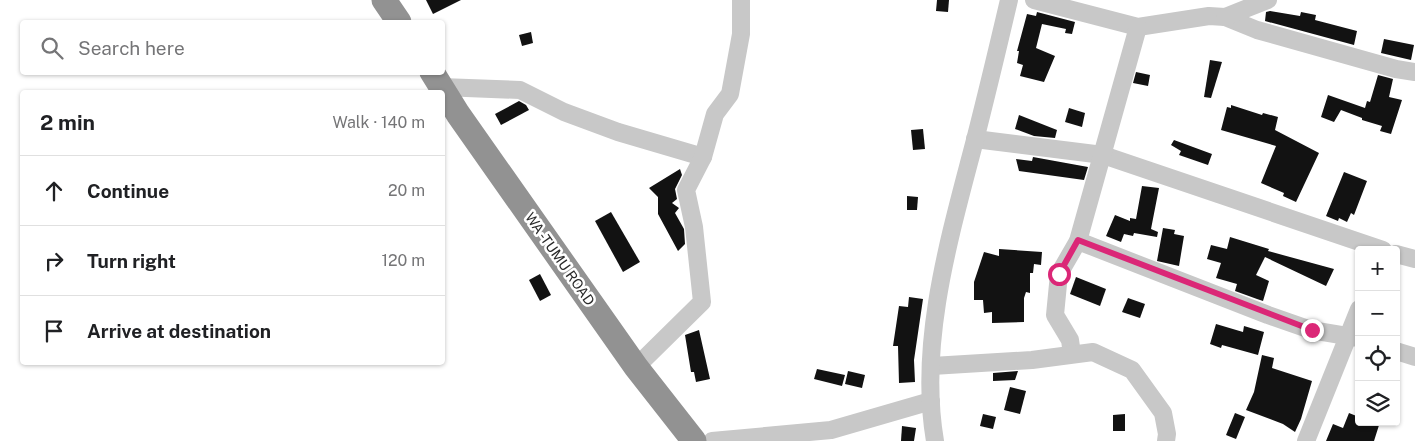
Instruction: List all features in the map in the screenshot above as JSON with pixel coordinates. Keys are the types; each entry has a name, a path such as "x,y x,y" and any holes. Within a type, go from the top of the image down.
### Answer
{"highway":[{"path":"384,0 398,20"},
{"name":"WA -TUMU ROAD","path":"445,94 636,367 694,441"}],"street":[{"path":"636,367 702,302 694,227 686,190 703,157 715,114 730,94 741,34 741,0"},
{"path":"935,441 931,428 934,327 947,255 1009,0"},
{"path":"1034,0 1138,27 1209,16 1226,17 1257,30 1396,69 1415,72"},
{"path":"1226,17 1268,0"},
{"path":"1072,354 1070,340 1055,315 1059,274 1078,240 1138,27"},
{"path":"436,80 520,90 564,112 618,132 703,157"},
{"path":"975,139 1103,155 1370,246"},
{"path":"1078,240 1268,315 1312,330 1354,337 1306,441"},
{"path":"1400,255 1415,260"},
{"path":"1400,351 1415,357"},
{"path":"932,366 1032,360 1093,352 1132,370 1163,413 1167,434 1166,441"},
{"path":"712,441 831,430 931,402"}],"building":[{"path":"426,0 461,0 433,14"},
{"path":"937,0 949,0 948,12 936,11"},
{"path":"1037,12 1075,22 1072,34 1065,33 1066,29 1042,24 1036,48 1055,56 1044,82 1020,76 1023,65 1017,63 1019,51 1017,51 1027,14 1036,16"},
{"path":"1266,12 1300,16 1301,12 1316,15 1315,20 1357,31 1354,45 1265,21"},
{"path":"531,32 533,43 522,46 519,35"},
{"path":"1384,39 1414,45 1411,60 1381,53"},
{"path":"1210,60 1222,62 1211,98 1204,97"},
{"path":"1136,72 1150,75 1148,86 1133,83"},
{"path":"1378,75 1393,79 1389,97 1402,100 1391,134 1380,131 1382,126 1362,120 1362,118 1341,110 1334,122 1321,117 1328,95 1365,108 1367,101 1370,102"},
{"path":"519,101 526,105 529,110 501,125 495,114"},
{"path":"1231,105 1262,115 1263,113 1278,117 1275,130 1319,153 1296,202 1283,196 1284,193 1261,183 1276,146 1221,130 1227,107 1231,108"},
{"path":"1069,108 1085,113 1082,127 1065,122"},
{"path":"1019,115 1057,130 1055,138 1034,136 1015,129"},
{"path":"923,129 925,149 913,150 911,130"},
{"path":"1174,140 1212,154 1208,165 1179,155 1181,151 1171,145"},
{"path":"1033,157 1088,167 1084,180 1019,171 1016,159 1032,161"},
{"path":"680,169 682,175 675,189 677,199 672,203 679,208 675,213 684,229 685,244 678,251 658,214 658,197 649,188"},
{"path":"1344,172 1367,181 1354,215 1351,213 1347,222 1339,218 1338,221 1326,216"},
{"path":"1142,186 1159,188 1151,229 1158,232 1157,237 1134,233 1133,236 1124,234 1121,242 1106,236 1115,215 1130,221 1130,218 1136,219"},
{"path":"907,196 918,197 917,210 907,210"},
{"path":"611,212 640,262 623,272 595,221"},
{"path":"1163,228 1175,230 1174,234 1184,236 1179,266 1157,261"},
{"path":"1230,237 1269,249 1268,251 1334,269 1326,286 1265,257 1256,275 1269,281 1263,301 1235,291 1237,284 1216,278 1221,263 1207,259 1211,245 1227,249"},
{"path":"999,249 1042,252 1041,265 1034,264 1033,273 1030,273 1030,293 1026,292 1024,298 1024,322 992,323 992,312 984,313 983,300 974,300 974,282 984,252 999,256"},
{"path":"540,274 551,295 540,301 529,280"},
{"path":"1076,277 1106,289 1100,306 1070,294"},
{"path":"909,297 923,299 914,360 915,382 899,383 898,346 893,346 899,306 908,307"},
{"path":"1128,298 1145,304 1140,318 1122,312"},
{"path":"1216,324 1243,332 1244,326 1264,332 1258,355 1222,345 1221,348 1210,344"},
{"path":"699,330 710,379 696,382 694,372 691,372 685,335"},
{"path":"1262,355 1274,358 1272,368 1312,381 1301,419 1295,432 1283,424 1246,410 1254,392"},
{"path":"817,369 845,375 842,386 814,379"},
{"path":"848,371 865,375 862,388 845,384"},
{"path":"1018,371 1015,380 993,381 993,373"},
{"path":"1010,387 1026,391 1020,414 1004,410"},
{"path":"1235,413 1245,417 1236,439 1226,435"},
{"path":"1349,413 1355,415 1355,426 1379,426 1374,441 1326,441 1333,424 1343,428"},
{"path":"983,414 996,417 993,429 980,426"},
{"path":"1125,414 1125,431 1113,431 1113,415"},
{"path":"902,426 916,428 914,441 901,441"}],"route":[{"path":"1059,274 1078,240 1268,315 1312,330"}]}
